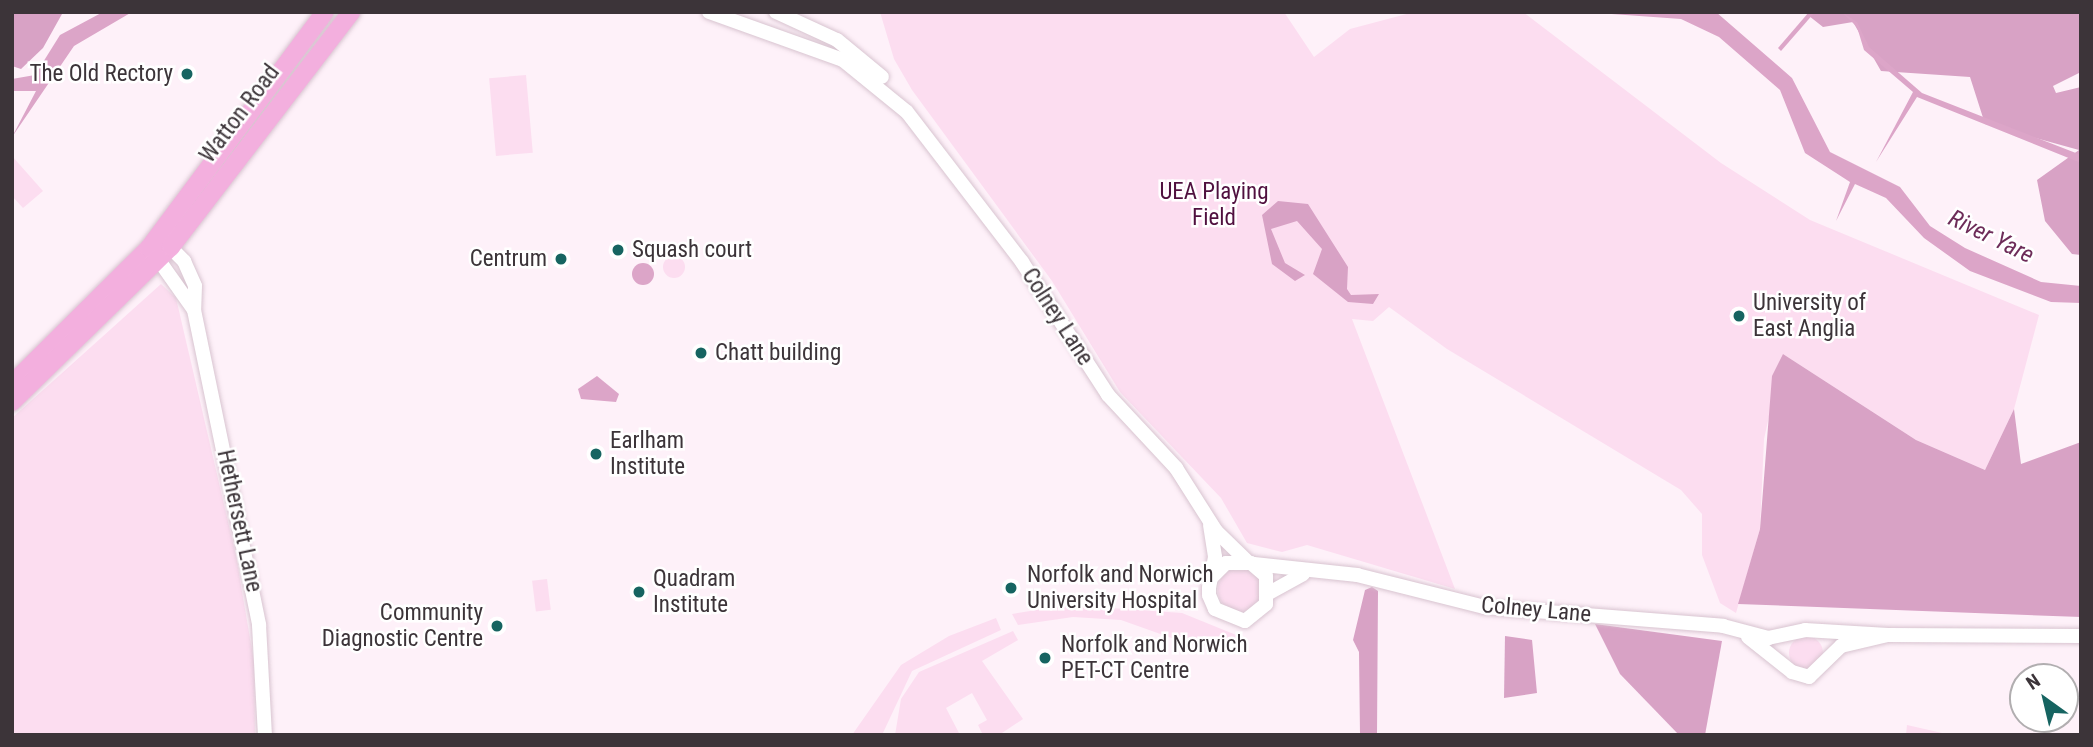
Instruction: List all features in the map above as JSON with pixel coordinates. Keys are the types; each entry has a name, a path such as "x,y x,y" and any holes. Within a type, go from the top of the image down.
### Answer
{"main road":[{"name":"Watton Road","path":"12,384 160,247 325,12"},
{"name":"Watton Road","path":"286,67 332,12"},
{"name":"Watton Road","path":"12,402 160,247 351,12"}],"street":[{"name":"Colney Lane","path":"709,12 843,60 907,112"},
{"name":"Colney Lane","path":"776,12 860,57 907,112 1038,284 1108,395 1176,468 1209,519 1250,563 1269,593"},
{"name":"Hethersett Lane","path":"160,247 191,275 194,310 257,614 265,735"},
{"name":"Colney Lane","path":"1209,519 1211,603 1227,619 1254,617 1269,593 1311,572"},
{"name":"Colney Lane","path":"1212,578 1226,563 1250,563 1311,572 1357,575 1484,607 1723,626 1790,636 1805,630 1820,634 2081,635"},
{"name":"Colney Lane","path":"1723,626 1751,639 1788,668 1809,677 1846,644 1888,635"},
{"path":"1820,634 1829,658"},
{"path":"1788,668 1783,650 1790,636"}],"green space":[{"name":"UEA Playing Field","path":"880,12 1284,12 1314,57 1350,29 1414,12 1523,12 1721,163 1810,220 2039,315 2014,409 1985,470 1916,440 1783,354 1764,439 1760,529 1736,613 1720,603 1702,555 1702,514 1681,490 1447,349 1389,307 1373,321 1352,319 1455,589 1307,545 1282,552 1247,543 1221,498 1120,392 1052,281 912,90 894,59"},
{"path":"526,75 533,153 496,156 489,78"},
{"path":"12,156 43,191 23,208 12,196"},
{"name":"Squash court","path":"618,241 624,244 627,250 624,256 618,259 612,256 609,250 612,244"},
{"path":"674,256 682,259 685,267 682,275 674,278 666,275 663,267 666,259"},
{"path":"161,284 176,298 236,556 254,662 255,735 12,735 12,418"},
{"path":"1240,568 1256,574 1262,590 1256,606 1240,612 1224,606 1218,590 1224,574"},
{"path":"547,579 551,610 536,612 532,581"},
{"path":"1068,605 1182,613 1241,637 1197,647 1121,620 1073,617 1018,625 1012,614"},
{"path":"996,618 1001,630 912,671 882,735 852,735 901,665 949,636"},
{"path":"1013,631 1018,640 982,661 1023,719 999,735 983,735 978,725 987,720 972,693 946,708 960,735 895,735 901,699 919,672"},
{"path":"1806,636 1818,641 1823,653 1818,665 1806,670 1794,665 1789,653 1794,641"},
{"path":"1907,725 1951,735 1906,735"}],"shaded area":[{"path":"13,12 73,12 62,14 43,48 21,69 12,66"},
{"path":"103,12 132,12 74,46 12,137 36,91 12,91 12,79 35,75 60,35"},
{"path":"1584,12 1716,12 1792,78 1830,152 1900,187 1930,226 1965,248 2041,282 2081,286 2081,303 2051,302 1970,271 1924,238 1886,198 1855,184 1836,221 1850,182 1805,153 1780,90 1719,37 1681,19"},
{"path":"1804,12 2081,12 2081,72 2053,86 2056,93 2081,87 2081,255 2072,254 2045,221 2037,180 2079,150 1985,124 1970,77 1881,71 1853,22 1823,27"},
{"path":"1809,12 1815,12 1781,51 1778,48"},
{"path":"1842,12 1857,22 1869,47 1922,93 2081,155 2081,163 1917,97 1876,162 1913,92 1864,50 1857,27"},
{"path":"1278,201 1308,204 1348,267 1347,289 1351,295 1379,294 1373,304 1348,302 1313,274 1322,249 1297,221 1271,229 1285,263 1305,275 1295,281 1272,264 1262,215"},
{"path":"643,263 651,266 654,274 651,282 643,285 635,282 632,274 635,266"},
{"path":"1783,354 1916,440 1985,470 2014,409 2021,464 2081,442 2081,617 1738,604 1760,529 1772,376"},
{"path":"597,376 619,394 616,402 581,399 578,389"},
{"path":"1372,587 1378,591 1377,735 1360,735 1359,652 1353,640 1365,590"},
{"path":"1595,624 1722,641 1705,735 1679,735 1620,674"},
{"path":"1505,636 1532,640 1537,693 1504,698"}],"place":[{"name":"The Old Rectory","path":"187,74"},
{"name":"Squash court","path":"618,250"},
{"name":"Centrum","path":"561,259"},
{"name":"University of East Anglia","path":"1739,316"},
{"name":"Chatt building","path":"701,353"},
{"name":"Earlham Institute","path":"596,454"},
{"name":"Norfolk and Norwich University Hospital","path":"1011,588"},
{"name":"Quadram Institute","path":"639,592"},
{"name":"Community Diagnostic Centre","path":"497,626"},
{"name":"Norfolk and Norwich PET-CT Centre","path":"1045,658"}],"water label":[{"name":"River Yare","path":"1991,237"}]}
